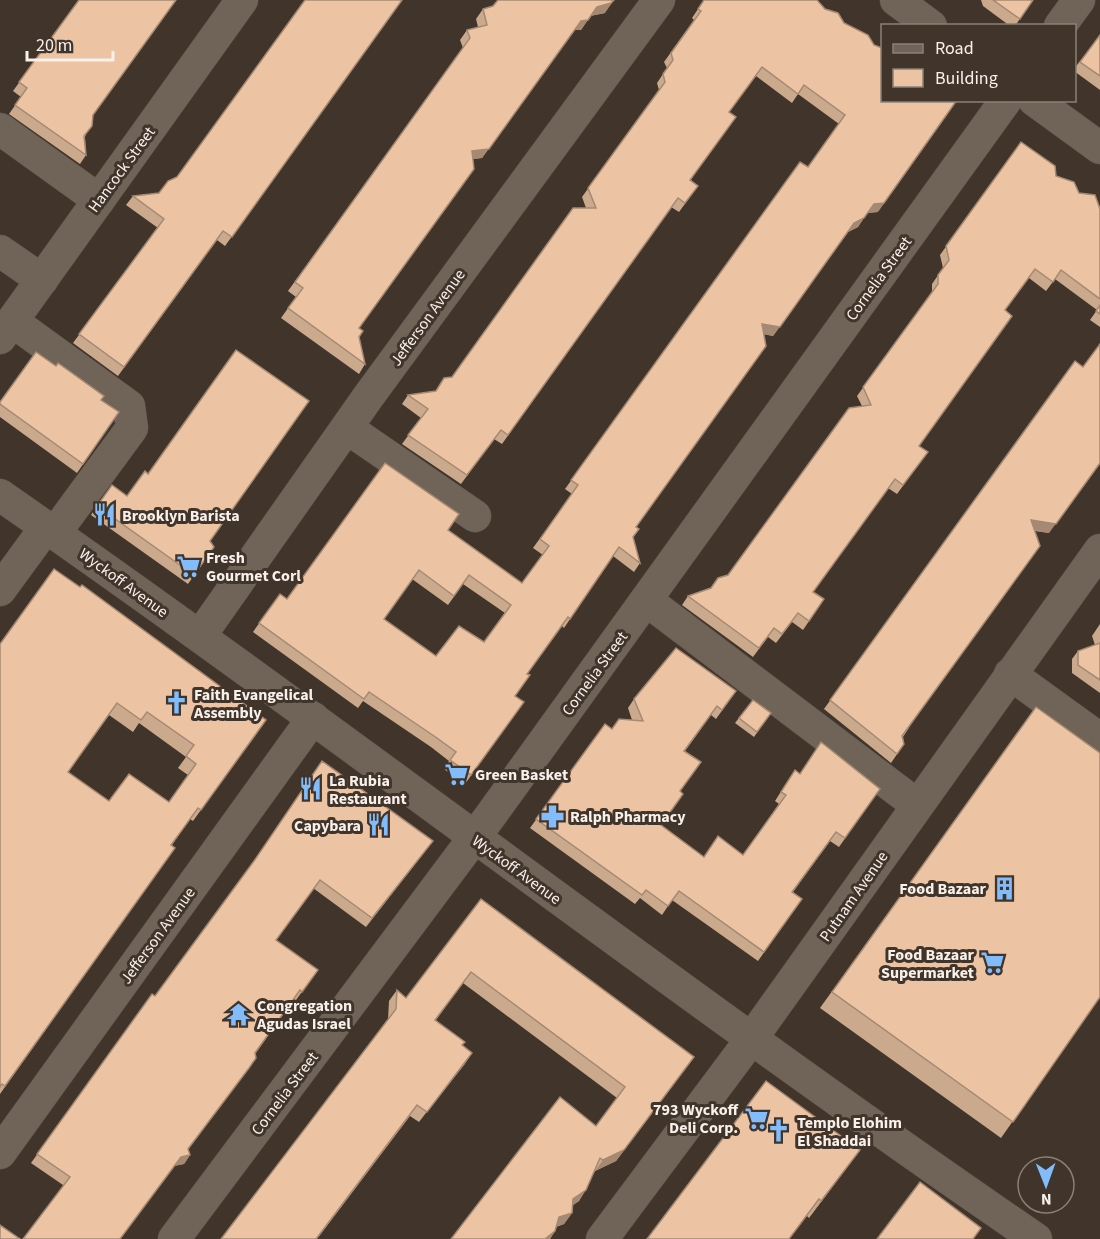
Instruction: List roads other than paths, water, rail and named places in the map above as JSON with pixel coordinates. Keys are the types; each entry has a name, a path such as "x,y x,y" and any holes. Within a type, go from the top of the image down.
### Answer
{"street":[{"name":"Hancock Street","path":"6,330 242,0"},
{"name":"Jefferson Avenue","path":"200,636 347,428 659,0"},
{"path":"896,0 928,24"},
{"path":"1061,24 1078,0"},
{"name":"Cornelia Street","path":"174,1239 474,838 1005,102"},
{"path":"1037,102 1100,148"},
{"path":"0,129 99,200"},
{"path":"0,250 42,280"},
{"path":"0,590 132,428 129,406 6,330"},
{"path":"347,428 475,516"},
{"name":"Wyckoff Avenue","path":"0,495 200,636 474,838 1028,1237"},
{"name":"Putnam Avenue","path":"602,1239 752,1038 1100,550"},
{"path":"646,600 918,804"},
{"path":"1010,674 1100,739"},
{"name":"Jefferson Avenue","path":"0,1153 313,718"}],"place":[{"name":"Brooklyn Barista","path":"104,515"},
{"name":"Fresh Gourmet Corl","path":"188,566"},
{"name":"Faith Evangelical Assembly","path":"176,703"},
{"name":"Green Basket","path":"457,774"},
{"name":"La Rubia Restaurant","path":"311,789"},
{"name":"Ralph Pharmacy","path":"552,816"},
{"name":"Capybara","path":"379,825"},
{"name":"Food Bazaar","path":"1004,888"},
{"name":"Food Bazaar Supermarket","path":"992,963"},
{"name":"Congregation Agudas Israel","path":"239,1014"},
{"name":"793 Wyckoff Deli Corp.","path":"756,1118"},
{"name":"Templo Elohim El Shaddai","path":"779,1131"}]}
